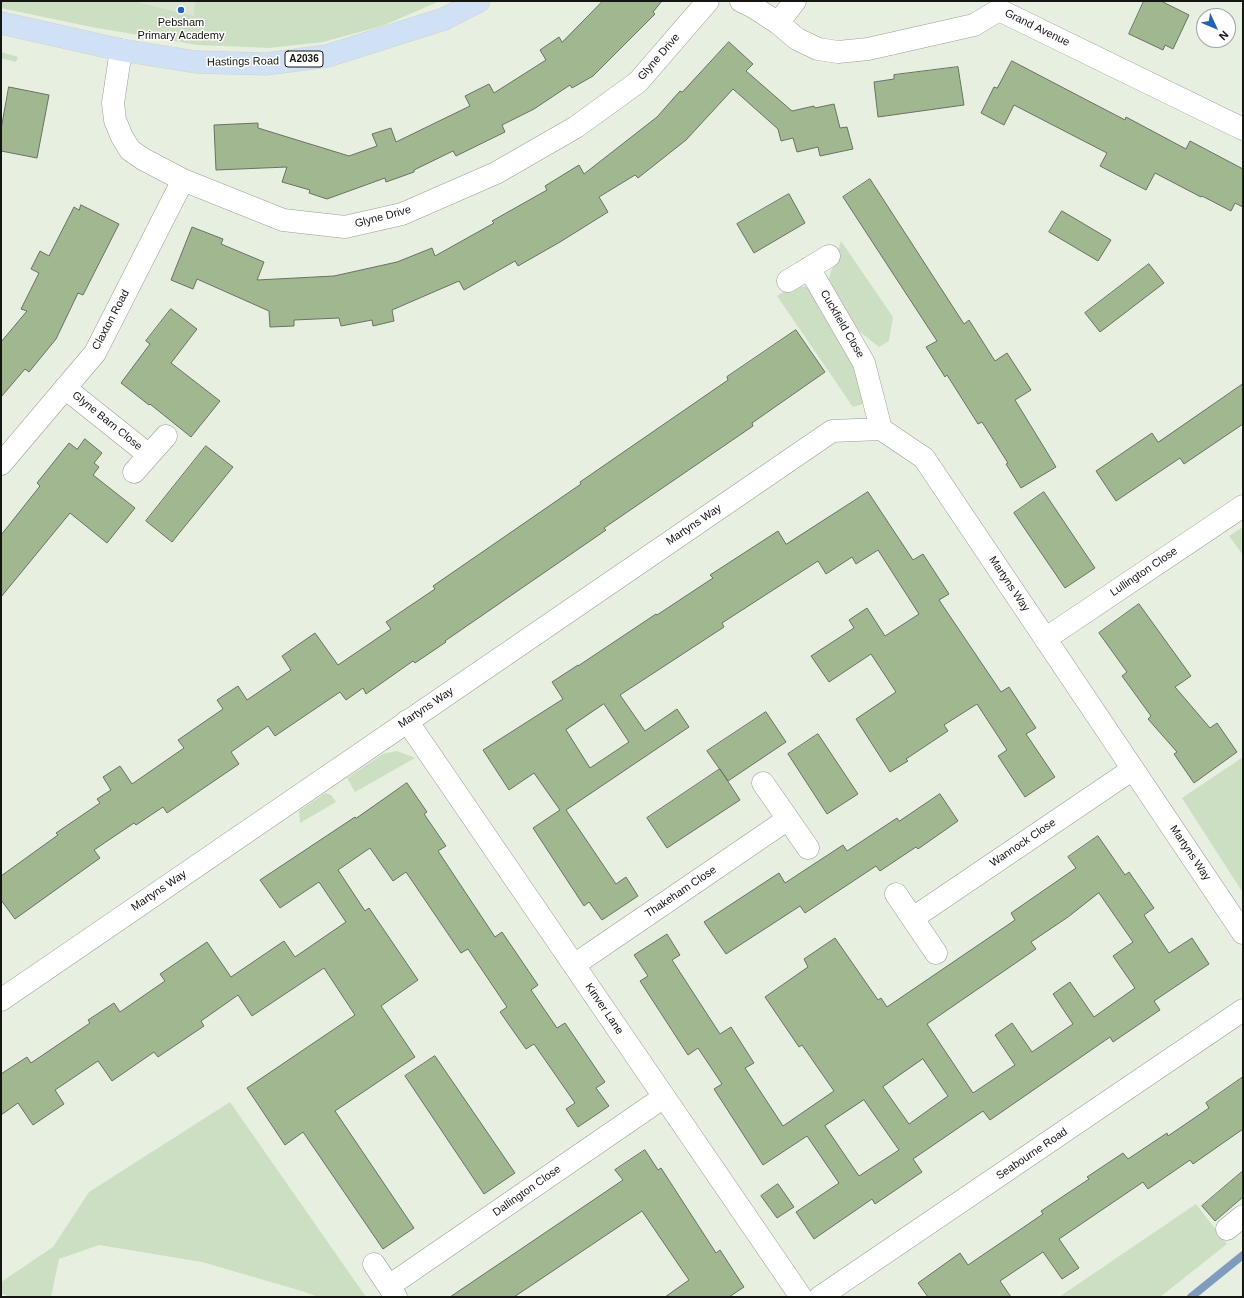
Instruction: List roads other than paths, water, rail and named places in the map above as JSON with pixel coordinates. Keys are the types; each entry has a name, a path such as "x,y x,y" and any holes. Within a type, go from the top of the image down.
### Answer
{"main road":[{"name":"Hastings Road","path":"1,23 121,50 196,62 266,64 327,56 444,19 479,1"}],"street":[{"name":"Glyne Drive","path":"121,50 113,103 115,120 122,137 130,150 143,159 183,180 282,220 346,227 402,214 496,173 576,127 638,82 708,1"},
{"path":"741,1 755,8 778,24 794,1"},
{"name":"Grand Avenue","path":"778,24 797,39 818,49 838,52 868,49 974,25 1003,6 1241,124"},
{"name":"Claxton Road","path":"1,464 95,353 183,180"},
{"path":"788,281 829,256"},
{"name":"Cuckfield Close","path":"809,268 864,363 881,429"},
{"name":"Glyne Barn Close","path":"65,388 149,455"},
{"name":"Martyns Way","path":"1,1000 832,430 881,429 924,458 1243,932"},
{"name":"Glyne Barn Close","path":"134,472 166,436"},
{"name":"Lullington Close","path":"1045,639 1243,506"},
{"name":"Kinver Lane","path":"407,721 801,1297"},
{"name":"Wannock Close","path":"913,918 1133,768"},
{"path":"763,783 808,848"},
{"name":"Thakeham Close","path":"574,965 788,819"},
{"path":"896,894 936,953"},
{"name":"Seabourne Road","path":"820,1297 1243,1010"},
{"name":"Dallington Close","path":"374,1264 393,1292 664,1097"}],"waterway":[{"path":"1191,1297 1243,1255"}],"place":[{"name":"Pebsham Primary Academy","path":"181,10"}]}
